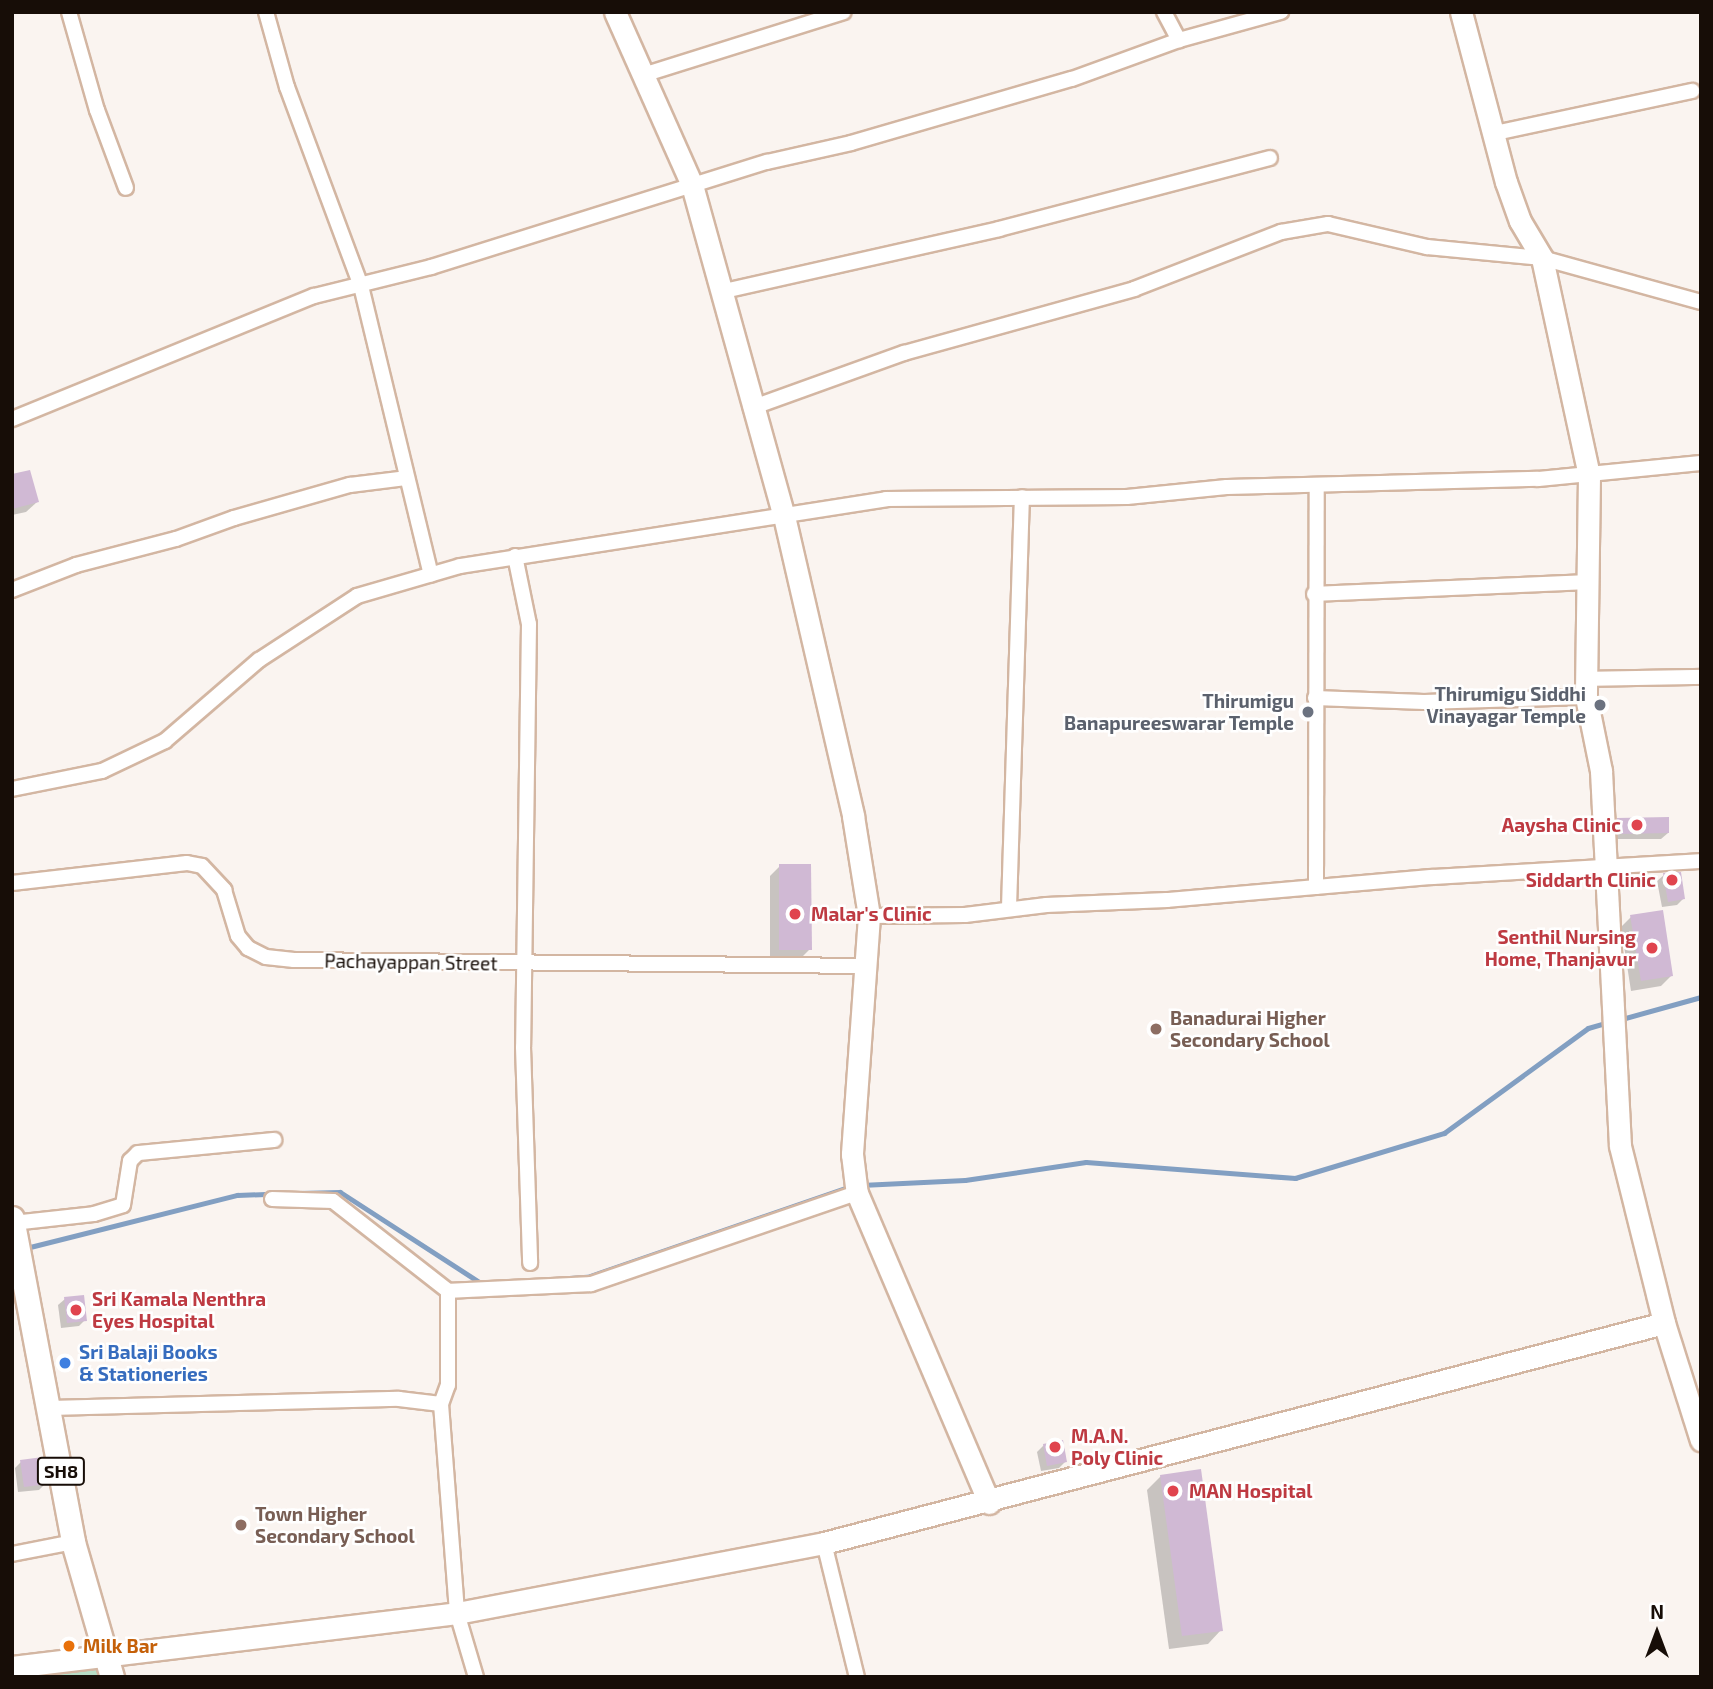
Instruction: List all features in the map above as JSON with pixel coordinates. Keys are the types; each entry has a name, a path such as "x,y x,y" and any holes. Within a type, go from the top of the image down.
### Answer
{"main road":[{"name":"SH8","path":"14,1227 73,1542 112,1677"}],"street":[{"path":"69,12 97,110 126,188"},
{"path":"265,12 287,86 328,187 361,286 397,426 405,478 431,575"},
{"path":"615,12 646,74 692,185 751,408 784,516 853,816 869,916 852,1154 857,1193 989,1503"},
{"path":"646,74 844,12"},
{"path":"1164,12 1172,42"},
{"path":"12,419 314,296 361,286 692,185 851,143 1148,54 1172,42 1282,12"},
{"path":"1461,12 1478,65 1491,134 1506,182 1520,221 1542,258 1589,476 1586,688 1601,771 1620,1146 1664,1323 1701,1440"},
{"path":"1491,134 1692,91"},
{"path":"720,292 999,229 1269,158"},
{"path":"751,408 904,353 1134,289 1282,232 1328,224 1427,247 1542,258 1701,302"},
{"path":"12,789 102,771 165,741 259,660 357,596 431,575 515,556 886,499 1127,497 1227,487 1589,476 1701,463"},
{"path":"12,590 76,565 176,539 234,517 350,485 405,478"},
{"path":"1316,887 1314,594 1317,486"},
{"path":"1009,908 1022,497"},
{"path":"515,556 529,624 523,1047 530,1263"},
{"path":"1314,594 1588,582"},
{"path":"1315,698 1424,702 1701,677"},
{"path":"869,916 965,915 1009,908 1605,864 1701,861"},
{"name":"Pachayappan Street","path":"12,883 187,863 202,866 216,877 238,936 248,948 266,957 525,964 864,966"},
{"path":"14,1227 94,1214 123,1205 130,1161 138,1153 274,1140"},
{"path":"272,1199 333,1201 448,1291 591,1284 857,1193"},
{"path":"448,1291 448,1385 441,1404 457,1613 476,1677"},
{"path":"12,1667 106,1653 457,1613 824,1543 989,1503 1664,1323"},
{"path":"50,1408 399,1399 441,1404"},
{"path":"12,1554 73,1542"},
{"path":"824,1543 857,1677"}],"green space":[{"path":"100,1667 103,1677 39,1677"}],"building":[{"path":"30,470 39,502 12,509 12,474"},
{"path":"1669,817 1669,833 1617,834 1617,818"},
{"path":"779,864 811,864 812,950 779,950"},
{"path":"1681,872 1685,899 1668,902 1663,873"},
{"path":"1663,910 1673,976 1641,981 1630,915"},
{"path":"84,1295 87,1321 67,1323 64,1297"},
{"path":"1063,1440 1067,1462 1047,1466 1043,1444"},
{"path":"43,1457 48,1484 24,1487 20,1460"},
{"path":"1201,1469 1223,1631 1182,1636 1160,1475"}],"waterway":[{"path":"1618,1020 1701,997"},
{"path":"861,1185 965,1180 1086,1162 1295,1178 1444,1133 1588,1028 1609,1022"},
{"path":"555,1279 587,1277 851,1186"},
{"path":"299,1193 340,1192 482,1284"},
{"path":"22,1249 237,1195 272,1194"}],"place":[{"name":"Thirumigu Siddhi Vinayagar Temple","path":"1600,705"},
{"name":"Thirumigu Banapureeswarar Temple","path":"1308,712"},
{"name":"Aaysha Clinic","path":"1637,825"},
{"name":"Siddarth Clinic","path":"1672,880"},
{"name":"Malar's Clinic","path":"795,914"},
{"name":"Senthil Nursing Home, Thanjavur","path":"1652,948"},
{"name":"Banadurai Higher Secondary School","path":"1156,1029"},
{"name":"Sri Kamala Nenthra Eyes Hospital","path":"76,1310"},
{"name":"Sri Balaji Books & Stationeries","path":"65,1363"},
{"name":"M.A.N. Poly Clinic","path":"1055,1447"},
{"name":"MAN Hospital","path":"1173,1491"},
{"name":"Town Higher Secondary School","path":"241,1525"},
{"name":"Milk Bar","path":"69,1646"}]}
